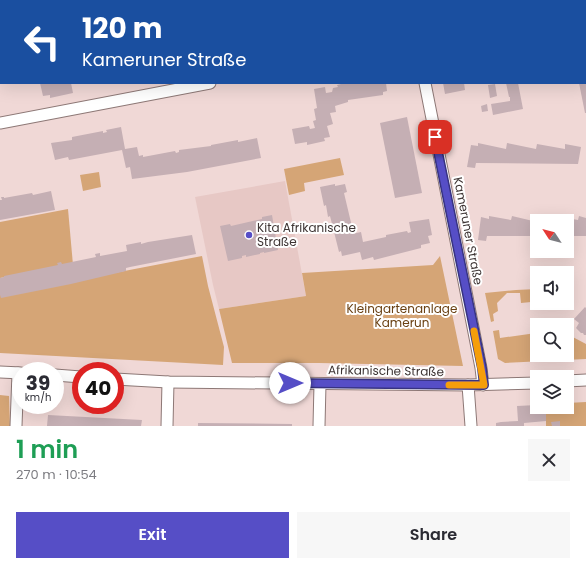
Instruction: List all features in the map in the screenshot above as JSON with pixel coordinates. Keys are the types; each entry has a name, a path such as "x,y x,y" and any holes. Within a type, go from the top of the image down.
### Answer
{"street":[{"path":"0,123 205,84"},
{"name":"Kameruner Straße","path":"425,84 482,368 484,385"},
{"path":"0,372 12,373"},
{"name":"Afrikanische Straße","path":"124,380 168,382 320,384 484,385 530,383"},
{"path":"574,381 586,380"},
{"path":"167,426 168,382"},
{"path":"319,426 320,384"},
{"path":"468,385 471,426"},
{"path":"16,426 17,414"}],"shaded area":[{"name":"Kita Afrikanische Straße","path":"285,181 306,296 219,309 195,197"}],"green space":[{"path":"340,158 344,175 304,183 305,191 289,195 284,169"},
{"path":"99,172 101,187 83,191 80,175"},
{"path":"68,209 73,265 0,278 0,222"},
{"path":"202,256 208,286 224,347 223,365 0,353 0,295"},
{"name":"Kleingartenanlage Kamerun","path":"440,256 463,366 232,363 219,309 306,296 302,273 433,265"},
{"path":"530,289 530,302 521,303 520,293 507,293 497,303 498,311 493,314 494,321 491,322 485,293"},
{"path":"499,330 500,338 530,334 530,362 505,363 498,359 493,331"},
{"path":"574,338 586,344 586,359 574,360"},
{"path":"0,395 9,396 10,426 0,426"},
{"path":"586,402 586,426 546,426 546,414 574,414 574,403"}],"building":[{"path":"40,84 71,84 73,93 50,98 50,95 43,96"},
{"path":"386,84 387,91 383,92 383,95 348,100 348,102 335,106 336,112 330,113 333,124 327,126 330,137 324,138 325,141 307,145 307,142 295,144 292,129 309,126 310,129 315,128 313,121 316,120 314,109 317,108 314,89 325,87 326,93 332,92 333,88 338,87 337,85"},
{"path":"443,84 464,84 465,90 445,94"},
{"path":"495,84 497,96 490,98 488,85"},
{"path":"506,84 518,84 523,109 493,115 491,104 510,101"},
{"path":"579,84 586,84 585,113"},
{"path":"487,104 488,111 482,112 481,106"},
{"path":"407,117 422,193 395,198 380,123"},
{"path":"121,127 125,149 137,147 139,156 143,155 143,157 175,151 176,153 179,152 179,150 257,138 261,158 187,172 132,179 130,167 126,168 122,150 69,160 68,157 55,160 51,143 72,140 72,137 103,131 103,133 107,132 106,130"},
{"path":"478,143 506,149 507,143 536,149 537,144 565,149 565,144 581,147 578,164 476,163 475,168 467,167 471,145 478,146"},
{"path":"335,184 335,186 345,184 347,192 344,193 353,231 351,232 352,234 361,232 363,242 386,237 386,235 407,231 408,233 411,232 409,222 429,219 432,235 428,236 430,243 421,245 421,248 374,260 373,257 362,260 360,252 342,256 341,251 339,252 330,216 328,217 326,205 324,206 320,187"},
{"path":"51,191 55,210 0,220 1,197 4,198 32,193 33,195"},
{"path":"272,215 278,250 246,257 246,255 242,256 242,258 228,261 220,226 230,224 231,226 262,219 262,217"},
{"path":"489,216 511,220 512,216 530,220 530,236 487,236 486,241 478,240 481,217 489,219"},
{"path":"579,216 586,218 586,236 574,236 574,219 578,220"},
{"path":"192,235 196,254 130,267 126,268 126,271 71,284 1,298 0,295 0,278 4,276 58,265 57,263 61,262 62,264 96,257 95,254 100,253 100,256 127,251 126,245 141,242 141,244"},
{"path":"585,307 586,308 586,335 581,333 576,328 579,323 574,319"},
{"path":"530,405 530,414 546,414 546,421 524,423 524,426 496,426 496,423 518,421 517,406"},
{"path":"48,415 142,420 141,426 47,426"},
{"path":"560,421 560,426 552,426 551,422"},
{"path":"198,423 292,424 292,426 198,426"}],"slow traffic":[{"path":"449,385 484,385 474,331"}],"place":[{"name":"Kita Afrikanische Straße","path":"249,235"}],"route":[{"path":"290,383 484,385 482,368 435,137"}]}
